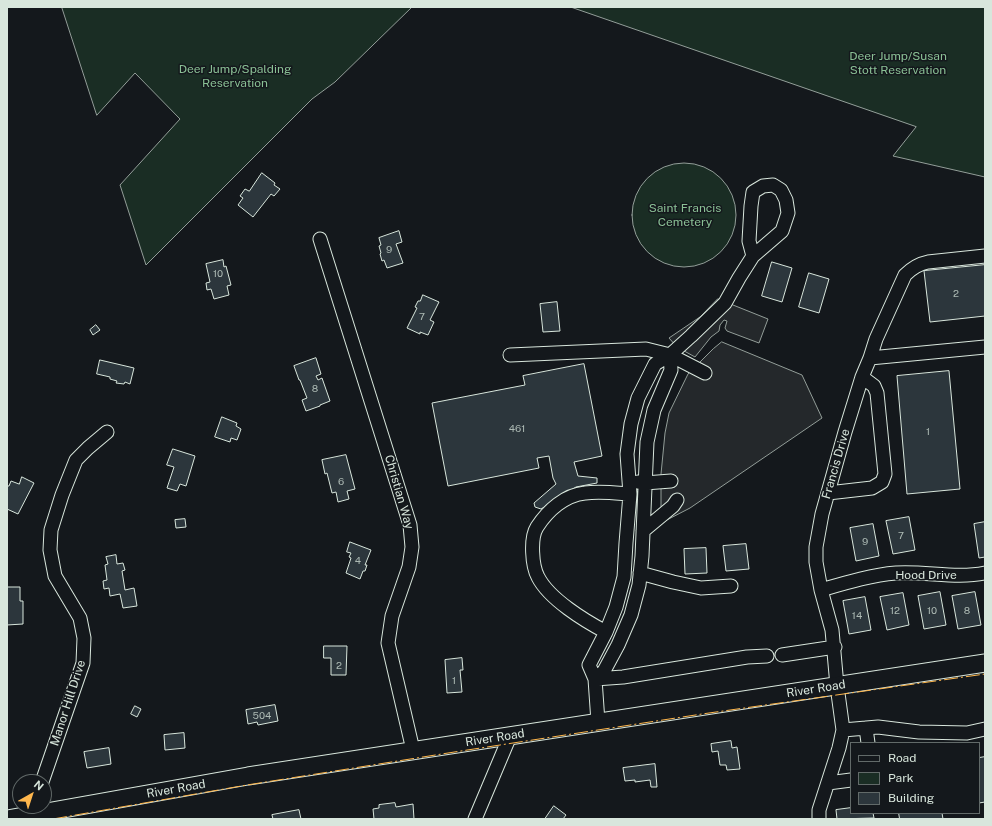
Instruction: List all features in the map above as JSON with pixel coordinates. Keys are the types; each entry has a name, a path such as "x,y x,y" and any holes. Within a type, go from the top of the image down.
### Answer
{"main road":[{"name":"River Road","path":"52,807 985,663"},
{"name":"River Road","path":"7,819 21,814"}],"street":[{"path":"598,722 595,679 589,665 606,632 616,607 624,578 630,494 627,454 631,424 638,398 655,364 670,355 725,303 753,256 782,231 788,213 786,200 781,190 773,185 763,186 753,192 749,241 753,256"},
{"name":"Christian Way","path":"320,238 410,525 412,547 409,567 392,616 388,643 413,750"},
{"name":"Francis Drive","path":"843,730 832,630 821,590 816,562 816,547 828,493 862,377 876,338 905,275 912,268 928,262 985,256"},
{"path":"870,358 985,346"},
{"path":"510,355 646,349 670,355 706,373"},
{"path":"595,679 604,671 618,646 631,615 639,585 648,442 654,410 671,370 670,355"},
{"path":"828,493 872,488 882,482 885,474 877,393 874,386 862,377"},
{"name":"Manor Hill Drive","path":"45,774 83,663 84,645 80,618 55,576 50,550 51,530 62,495 76,460 107,432"},
{"path":"630,481 645,483 671,481"},
{"path":"606,632 584,620 554,597 538,579 533,565 533,548 536,528 556,505 570,497 585,493 630,494"},
{"path":"643,531 673,506 676,500"},
{"path":"640,573 701,588 731,586"},
{"name":"Hood Drive","path":"821,590 856,580 896,573 956,575 985,573"},
{"path":"782,655 834,647"},
{"path":"595,679 622,677 739,658 767,656"},
{"path":"819,819 819,810 839,748 843,730 878,727 919,732 967,733 985,729"},
{"path":"866,728 868,742"},
{"path":"475,819 510,736"},
{"path":"828,783 850,780"}],"green space":[{"name":"Deer Jump/Spalding Reservation","path":"62,7 412,7 335,82 312,99 146,265 120,185 180,119 135,73 97,115"},
{"name":"Deer Jump/Susan Stott Reservation","path":"571,7 985,7 985,177 893,156 916,127"},
{"name":"Saint Francis Cemetery","path":"684,163 704,167 721,178 732,195 736,215 732,235 721,252 704,263 684,267 664,263 647,252 636,235 632,215 636,195 647,178 664,167"}],"shaded area":[{"path":"718,299 768,319 759,343 727,331 725,328 727,321 724,320 720,325 719,331 711,337 695,357 677,347 669,338 700,317"},
{"path":"722,342 802,375 822,418 690,508 661,523 661,474 665,433 669,413 688,374"}],"building":[{"path":"262,173 280,189 274,196 271,194 253,217 238,205 243,198 240,196 245,189 249,191"},
{"path":"399,231 402,242 396,244 403,263 387,268 384,260 382,261 380,254 379,246 381,245 379,238"},
{"path":"223,260 231,285 227,286 229,295 214,299 211,289 207,290 206,283 210,282 206,264"},
{"path":"772,262 792,268 782,302 762,296"},
{"path":"985,265 985,316 930,322 924,271"},
{"path":"809,273 829,279 819,313 799,307"},
{"path":"423,295 439,302 430,320 434,322 428,335 420,332 420,334 407,328 417,308 415,307"},
{"path":"557,302 560,331 543,332 540,304"},
{"path":"96,325 100,330 93,335 90,330"},
{"path":"316,358 321,374 316,376 318,380 322,378 330,401 306,411 302,400 307,398 294,366"},
{"path":"100,360 134,368 130,384 125,382 124,384 116,383 117,381 110,379 110,377 97,374"},
{"path":"584,364 602,456 574,462 578,476 597,478 597,483 576,487 541,509 535,507 534,503 556,484 553,478 549,456 537,458 539,468 448,486 432,403 525,385 523,376"},
{"path":"949,371 960,489 907,494 897,376"},
{"path":"222,417 237,423 236,426 241,429 237,440 231,438 230,442 215,437"},
{"path":"173,449 195,456 186,486 180,484 177,491 167,488 174,467 167,465"},
{"path":"346,455 355,489 347,491 349,499 338,502 336,492 332,493 322,460"},
{"path":"22,477 34,483 18,514 7,509 7,486 9,486 11,481 19,484"},
{"path":"909,517 915,550 893,554 886,521"},
{"path":"185,519 186,527 176,528 175,520"},
{"path":"985,522 985,557 979,558 974,524"},
{"path":"873,524 879,556 856,561 850,528"},
{"path":"350,542 371,550 365,565 367,565 365,571 363,571 360,579 346,573 351,558 349,557 351,553 347,552"},
{"path":"746,544 749,569 726,571 723,546"},
{"path":"706,548 707,573 685,574 684,549"},
{"path":"116,555 117,564 123,563 125,570 122,571 125,590 134,588 137,606 123,608 120,594 110,596 109,588 104,589 103,581 107,580 105,565 108,564 106,557"},
{"path":"7,587 20,587 20,601 23,601 23,624 7,625"},
{"path":"940,592 946,625 924,629 918,596"},
{"path":"975,592 981,625 958,629 952,596"},
{"path":"903,593 909,625 887,630 880,597"},
{"path":"865,597 871,630 849,634 843,601"},
{"path":"324,646 347,646 346,675 331,675 331,658 324,658"},
{"path":"462,658 463,670 460,670 462,692 447,693 445,660"},
{"path":"275,705 278,721 258,725 257,722 248,724 246,710"},
{"path":"135,706 141,709 137,717 131,714"},
{"path":"184,733 185,748 165,750 164,735"},
{"path":"731,741 732,748 737,747 740,769 727,770 726,765 720,765 718,751 712,752 711,744"},
{"path":"109,748 111,764 87,768 84,752"},
{"path":"985,757 985,802 980,803 980,758"},
{"path":"655,764 657,787 651,787 650,780 635,782 635,780 625,781 623,768"},
{"path":"395,803 396,807 413,804 414,819 374,819 373,809 379,808 379,805"},
{"path":"554,806 566,815 563,819 545,819"},
{"path":"850,808 850,814 873,814 874,818 837,819 836,810"},
{"path":"299,810 301,819 273,819 272,815"},
{"path":"899,814 942,814 943,819 900,819"}],"power":[{"path":"53,819 247,785 448,753 702,714 985,674"}]}
